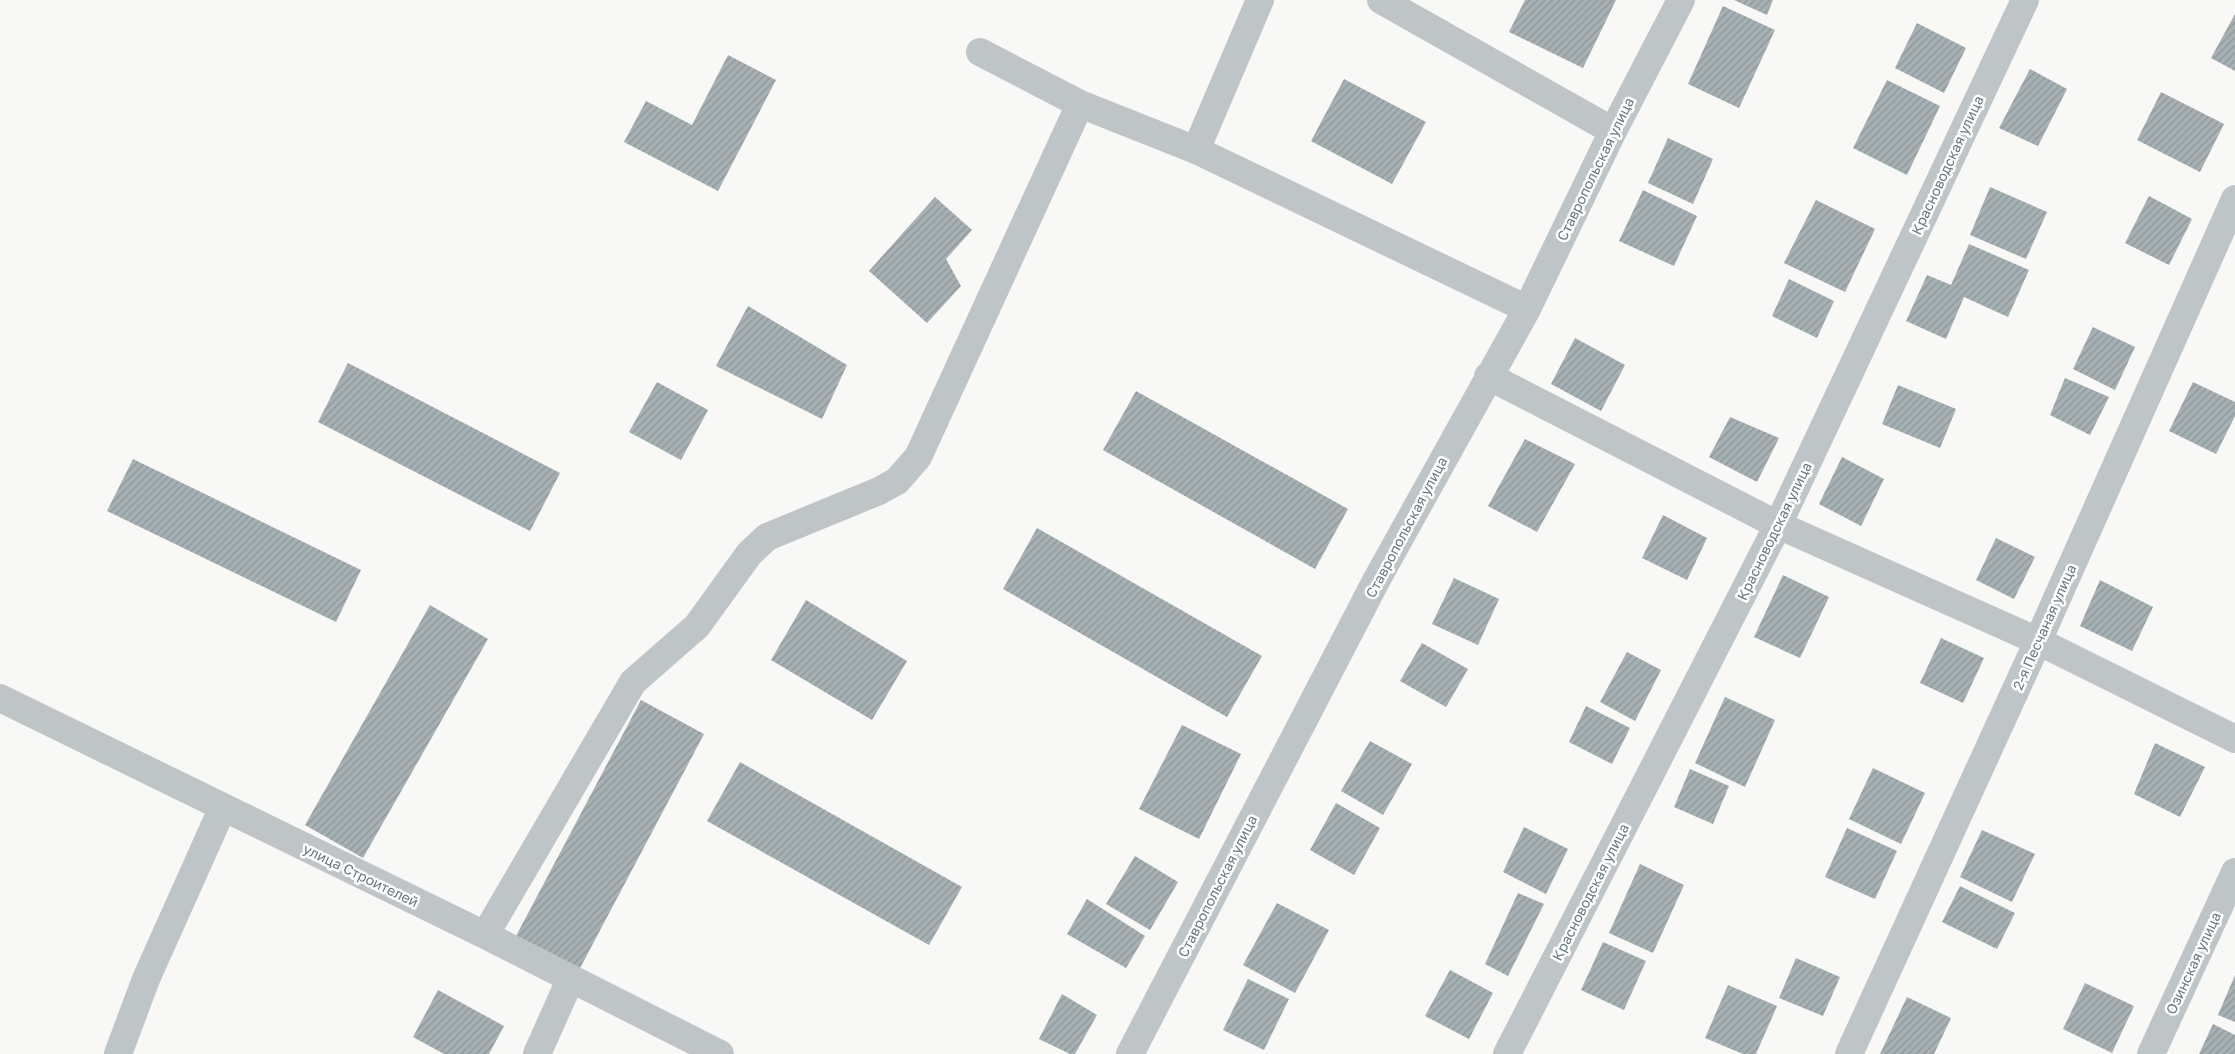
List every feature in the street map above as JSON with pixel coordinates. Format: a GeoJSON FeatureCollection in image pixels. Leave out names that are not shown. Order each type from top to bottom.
{"type":"FeatureCollection","features":[{"type":"Feature","properties":{"kind":"street"},"geometry":{"type":"LineString","coordinates":[[1196,150],[1260,0]]}},
{"type":"Feature","properties":{"kind":"street"},"geometry":{"type":"LineString","coordinates":[[1381,0],[1613,131]]}},
{"type":"Feature","properties":{"kind":"street","name":"Ставропольская улица"},"geometry":{"type":"LineString","coordinates":[[1130,1054],[1377,579],[1488,376],[1527,309],[1613,131],[1681,0]]}},
{"type":"Feature","properties":{"kind":"street","name":"Красноводская улица"},"geometry":{"type":"LineString","coordinates":[[1507,1054],[1778,525],[2025,0]]}},
{"type":"Feature","properties":{"kind":"street"},"geometry":{"type":"LineString","coordinates":[[980,52],[1080,104],[1196,150],[1527,309]]}},
{"type":"Feature","properties":{"kind":"street"},"geometry":{"type":"LineString","coordinates":[[485,935],[633,682],[697,626],[749,554],[767,537],[880,491],[897,481],[918,457],[1080,104]]}},
{"type":"Feature","properties":{"kind":"street","name":"2-я Песчаная улица"},"geometry":{"type":"LineString","coordinates":[[1849,1054],[2038,642],[2235,199]]}},
{"type":"Feature","properties":{"kind":"street"},"geometry":{"type":"LineString","coordinates":[[1488,376],[1778,525],[2038,642],[2235,739]]}},
{"type":"Feature","properties":{"kind":"street","name":"улица Строителей"},"geometry":{"type":"LineString","coordinates":[[0,698],[485,935],[570,980],[720,1054]]}},
{"type":"Feature","properties":{"kind":"street"},"geometry":{"type":"LineString","coordinates":[[118,1054],[146,980],[223,808]]}},
{"type":"Feature","properties":{"kind":"street","name":"Озинская улица"},"geometry":{"type":"LineString","coordinates":[[2151,1054],[2235,872]]}},
{"type":"Feature","properties":{"kind":"street"},"geometry":{"type":"LineString","coordinates":[[537,1054],[570,980]]}},
{"type":"Feature","properties":{"kind":"building"},"geometry":{"type":"Polygon","coordinates":[[[1525,0],[1616,0],[1583,68],[1509,32],[1525,0]]]}},
{"type":"Feature","properties":{"kind":"building"},"geometry":{"type":"Polygon","coordinates":[[[1734,0],[1773,0],[1767,15],[1734,0]]]}},
{"type":"Feature","properties":{"kind":"building"},"geometry":{"type":"Polygon","coordinates":[[[1723,6],[1775,30],[1739,108],[1688,84],[1723,6]]]}},
{"type":"Feature","properties":{"kind":"building"},"geometry":{"type":"Polygon","coordinates":[[[2235,14],[2235,71],[2211,58],[2235,14]]]}},
{"type":"Feature","properties":{"kind":"building"},"geometry":{"type":"Polygon","coordinates":[[[1917,23],[1966,48],[1944,93],[1895,68],[1917,23]]]}},
{"type":"Feature","properties":{"kind":"building"},"geometry":{"type":"Polygon","coordinates":[[[728,55],[776,80],[718,191],[624,142],[646,101],[692,125],[728,55]]]}},
{"type":"Feature","properties":{"kind":"building"},"geometry":{"type":"Polygon","coordinates":[[[2030,69],[2067,89],[2038,146],[1999,128],[2030,69]]]}},
{"type":"Feature","properties":{"kind":"building"},"geometry":{"type":"Polygon","coordinates":[[[1344,79],[1426,122],[1392,184],[1311,141],[1344,79]]]}},
{"type":"Feature","properties":{"kind":"building"},"geometry":{"type":"Polygon","coordinates":[[[1887,80],[1940,106],[1907,175],[1853,148],[1887,80]]]}},
{"type":"Feature","properties":{"kind":"building"},"geometry":{"type":"Polygon","coordinates":[[[2161,92],[2224,124],[2200,172],[2137,140],[2161,92]]]}},
{"type":"Feature","properties":{"kind":"building"},"geometry":{"type":"Polygon","coordinates":[[[1668,138],[1713,159],[1693,204],[1648,183],[1668,138]]]}},
{"type":"Feature","properties":{"kind":"building"},"geometry":{"type":"Polygon","coordinates":[[[1990,187],[2047,212],[2026,259],[1970,235],[1990,187]]]}},
{"type":"Feature","properties":{"kind":"building"},"geometry":{"type":"Polygon","coordinates":[[[1643,190],[1697,216],[1674,266],[1619,241],[1643,190]]]}},
{"type":"Feature","properties":{"kind":"building"},"geometry":{"type":"Polygon","coordinates":[[[2149,196],[2192,219],[2169,265],[2125,243],[2149,196]]]}},
{"type":"Feature","properties":{"kind":"building"},"geometry":{"type":"Polygon","coordinates":[[[935,197],[972,230],[946,259],[961,286],[927,323],[869,271],[935,197]]]}},
{"type":"Feature","properties":{"kind":"building"},"geometry":{"type":"Polygon","coordinates":[[[1816,200],[1875,229],[1845,292],[1784,263],[1816,200]]]}},
{"type":"Feature","properties":{"kind":"building"},"geometry":{"type":"Polygon","coordinates":[[[1969,244],[2029,270],[2008,317],[1964,297],[1946,339],[1906,321],[1927,275],[1951,285],[1969,244]]]}},
{"type":"Feature","properties":{"kind":"building"},"geometry":{"type":"Polygon","coordinates":[[[1789,279],[1834,301],[1817,338],[1772,316],[1789,279]]]}},
{"type":"Feature","properties":{"kind":"building"},"geometry":{"type":"Polygon","coordinates":[[[748,306],[847,365],[822,419],[716,366],[748,306]]]}},
{"type":"Feature","properties":{"kind":"building"},"geometry":{"type":"Polygon","coordinates":[[[2093,327],[2135,347],[2115,390],[2073,369],[2093,327]]]}},
{"type":"Feature","properties":{"kind":"building"},"geometry":{"type":"Polygon","coordinates":[[[1575,338],[1625,365],[1601,411],[1551,384],[1575,338]]]}},
{"type":"Feature","properties":{"kind":"building"},"geometry":{"type":"Polygon","coordinates":[[[348,363],[560,473],[530,531],[318,422],[348,363]]]}},
{"type":"Feature","properties":{"kind":"building"},"geometry":{"type":"Polygon","coordinates":[[[2065,378],[2109,397],[2090,435],[2050,415],[2065,378]]]}},
{"type":"Feature","properties":{"kind":"building"},"geometry":{"type":"Polygon","coordinates":[[[657,382],[708,410],[681,460],[629,432],[657,382]]]}},
{"type":"Feature","properties":{"kind":"building"},"geometry":{"type":"Polygon","coordinates":[[[2193,382],[2235,402],[2235,416],[2216,454],[2169,431],[2193,382]]]}},
{"type":"Feature","properties":{"kind":"building"},"geometry":{"type":"Polygon","coordinates":[[[1898,385],[1956,409],[1940,448],[1882,424],[1898,385]]]}},
{"type":"Feature","properties":{"kind":"building"},"geometry":{"type":"Polygon","coordinates":[[[1136,391],[1348,509],[1315,569],[1103,450],[1136,391]]]}},
{"type":"Feature","properties":{"kind":"building"},"geometry":{"type":"Polygon","coordinates":[[[1730,417],[1779,438],[1757,482],[1709,457],[1730,417]]]}},
{"type":"Feature","properties":{"kind":"building"},"geometry":{"type":"Polygon","coordinates":[[[1525,439],[1575,464],[1537,532],[1488,506],[1525,439]]]}},
{"type":"Feature","properties":{"kind":"building"},"geometry":{"type":"Polygon","coordinates":[[[1842,457],[1884,479],[1861,526],[1819,504],[1842,457]]]}},
{"type":"Feature","properties":{"kind":"building"},"geometry":{"type":"Polygon","coordinates":[[[133,459],[361,570],[336,622],[107,511],[133,459]]]}},
{"type":"Feature","properties":{"kind":"building"},"geometry":{"type":"Polygon","coordinates":[[[1663,515],[1707,538],[1687,580],[1642,558],[1663,515]]]}},
{"type":"Feature","properties":{"kind":"building"},"geometry":{"type":"Polygon","coordinates":[[[1037,528],[1262,656],[1227,717],[1003,589],[1037,528]]]}},
{"type":"Feature","properties":{"kind":"building"},"geometry":{"type":"Polygon","coordinates":[[[1996,538],[2035,557],[2014,599],[1976,580],[1996,538]]]}},
{"type":"Feature","properties":{"kind":"building"},"geometry":{"type":"Polygon","coordinates":[[[1783,575],[1829,597],[1800,658],[1754,637],[1783,575]]]}},
{"type":"Feature","properties":{"kind":"building"},"geometry":{"type":"Polygon","coordinates":[[[1454,578],[1499,599],[1478,645],[1432,624],[1454,578]]]}},
{"type":"Feature","properties":{"kind":"building"},"geometry":{"type":"Polygon","coordinates":[[[2100,580],[2153,607],[2132,651],[2080,626],[2100,580]]]}},
{"type":"Feature","properties":{"kind":"building"},"geometry":{"type":"Polygon","coordinates":[[[806,600],[907,661],[872,720],[771,660],[806,600]]]}},
{"type":"Feature","properties":{"kind":"building"},"geometry":{"type":"Polygon","coordinates":[[[430,605],[488,639],[363,858],[305,825],[430,605]]]}},
{"type":"Feature","properties":{"kind":"building"},"geometry":{"type":"Polygon","coordinates":[[[1941,638],[1984,658],[1963,703],[1920,683],[1941,638]]]}},
{"type":"Feature","properties":{"kind":"building"},"geometry":{"type":"Polygon","coordinates":[[[1422,643],[1468,669],[1446,707],[1400,681],[1422,643]]]}},
{"type":"Feature","properties":{"kind":"building"},"geometry":{"type":"Polygon","coordinates":[[[1627,652],[1661,670],[1635,721],[1600,702],[1627,652]]]}},
{"type":"Feature","properties":{"kind":"building"},"geometry":{"type":"Polygon","coordinates":[[[1725,697],[1775,720],[1745,787],[1695,763],[1725,697]]]}},
{"type":"Feature","properties":{"kind":"building"},"geometry":{"type":"Polygon","coordinates":[[[641,700],[704,734],[579,970],[516,936],[641,700]]]}},
{"type":"Feature","properties":{"kind":"building"},"geometry":{"type":"Polygon","coordinates":[[[1586,706],[1630,728],[1612,764],[1569,742],[1586,706]]]}},
{"type":"Feature","properties":{"kind":"building"},"geometry":{"type":"Polygon","coordinates":[[[1182,725],[1241,754],[1199,839],[1139,809],[1182,725]]]}},
{"type":"Feature","properties":{"kind":"building"},"geometry":{"type":"Polygon","coordinates":[[[1370,741],[1412,764],[1383,815],[1341,791],[1370,741]]]}},
{"type":"Feature","properties":{"kind":"building"},"geometry":{"type":"Polygon","coordinates":[[[2155,743],[2205,767],[2180,817],[2134,794],[2155,743]]]}},
{"type":"Feature","properties":{"kind":"building"},"geometry":{"type":"Polygon","coordinates":[[[740,762],[962,887],[929,945],[707,821],[740,762]]]}},
{"type":"Feature","properties":{"kind":"building"},"geometry":{"type":"Polygon","coordinates":[[[1873,768],[1925,793],[1901,844],[1849,819],[1873,768]]]}},
{"type":"Feature","properties":{"kind":"building"},"geometry":{"type":"Polygon","coordinates":[[[1690,769],[1729,786],[1713,824],[1674,807],[1690,769]]]}},
{"type":"Feature","properties":{"kind":"building"},"geometry":{"type":"Polygon","coordinates":[[[1336,803],[1380,828],[1354,875],[1310,850],[1336,803]]]}},
{"type":"Feature","properties":{"kind":"building"},"geometry":{"type":"Polygon","coordinates":[[[1524,827],[1568,849],[1546,894],[1503,872],[1524,827]]]}},
{"type":"Feature","properties":{"kind":"building"},"geometry":{"type":"Polygon","coordinates":[[[1847,828],[1897,851],[1875,899],[1825,877],[1847,828]]]}},
{"type":"Feature","properties":{"kind":"building"},"geometry":{"type":"Polygon","coordinates":[[[1982,830],[2035,854],[2012,902],[1960,877],[1982,830]]]}},
{"type":"Feature","properties":{"kind":"building"},"geometry":{"type":"Polygon","coordinates":[[[1135,856],[1178,882],[1150,930],[1106,904],[1135,856]]]}},
{"type":"Feature","properties":{"kind":"building"},"geometry":{"type":"Polygon","coordinates":[[[1640,864],[1684,885],[1653,953],[1609,933],[1640,864]]]}},
{"type":"Feature","properties":{"kind":"building"},"geometry":{"type":"Polygon","coordinates":[[[1960,886],[2015,913],[1997,949],[1942,922],[1960,886]]]}},
{"type":"Feature","properties":{"kind":"building"},"geometry":{"type":"Polygon","coordinates":[[[1518,893],[1544,904],[1508,976],[1485,964],[1518,893]]]}},
{"type":"Feature","properties":{"kind":"building"},"geometry":{"type":"Polygon","coordinates":[[[1087,899],[1145,936],[1126,968],[1067,934],[1087,899]]]}},
{"type":"Feature","properties":{"kind":"building"},"geometry":{"type":"Polygon","coordinates":[[[1277,903],[1329,930],[1295,993],[1243,965],[1277,903]]]}},
{"type":"Feature","properties":{"kind":"building"},"geometry":{"type":"Polygon","coordinates":[[[1603,942],[1646,961],[1624,1010],[1581,990],[1603,942]]]}},
{"type":"Feature","properties":{"kind":"building"},"geometry":{"type":"Polygon","coordinates":[[[1796,958],[1840,977],[1823,1016],[1779,998],[1796,958]]]}},
{"type":"Feature","properties":{"kind":"building"},"geometry":{"type":"Polygon","coordinates":[[[1450,970],[1493,993],[1469,1039],[1425,1016],[1450,970]]]}},
{"type":"Feature","properties":{"kind":"building"},"geometry":{"type":"Polygon","coordinates":[[[2235,975],[2235,1022],[2218,1015],[2235,975]]]}},
{"type":"Feature","properties":{"kind":"building"},"geometry":{"type":"Polygon","coordinates":[[[1248,979],[1289,999],[1264,1050],[1223,1030],[1248,979]]]}},
{"type":"Feature","properties":{"kind":"building"},"geometry":{"type":"Polygon","coordinates":[[[2085,983],[2134,1006],[2112,1053],[2063,1029],[2085,983]]]}},
{"type":"Feature","properties":{"kind":"building"},"geometry":{"type":"Polygon","coordinates":[[[1728,985],[1777,1006],[1756,1054],[1743,1054],[1705,1038],[1728,985]]]}},
{"type":"Feature","properties":{"kind":"building"},"geometry":{"type":"Polygon","coordinates":[[[438,990],[504,1026],[489,1054],[444,1054],[413,1037],[438,990]]]}},
{"type":"Feature","properties":{"kind":"building"},"geometry":{"type":"Polygon","coordinates":[[[1062,994],[1097,1015],[1075,1054],[1070,1054],[1039,1039],[1062,994]]]}},
{"type":"Feature","properties":{"kind":"building"},"geometry":{"type":"Polygon","coordinates":[[[1907,997],[1951,1018],[1934,1054],[1880,1054],[1907,997]]]}},
{"type":"Feature","properties":{"kind":"building"},"geometry":{"type":"Polygon","coordinates":[[[2213,1024],[2235,1035],[2235,1054],[2199,1054],[2213,1024]]]}}]}
